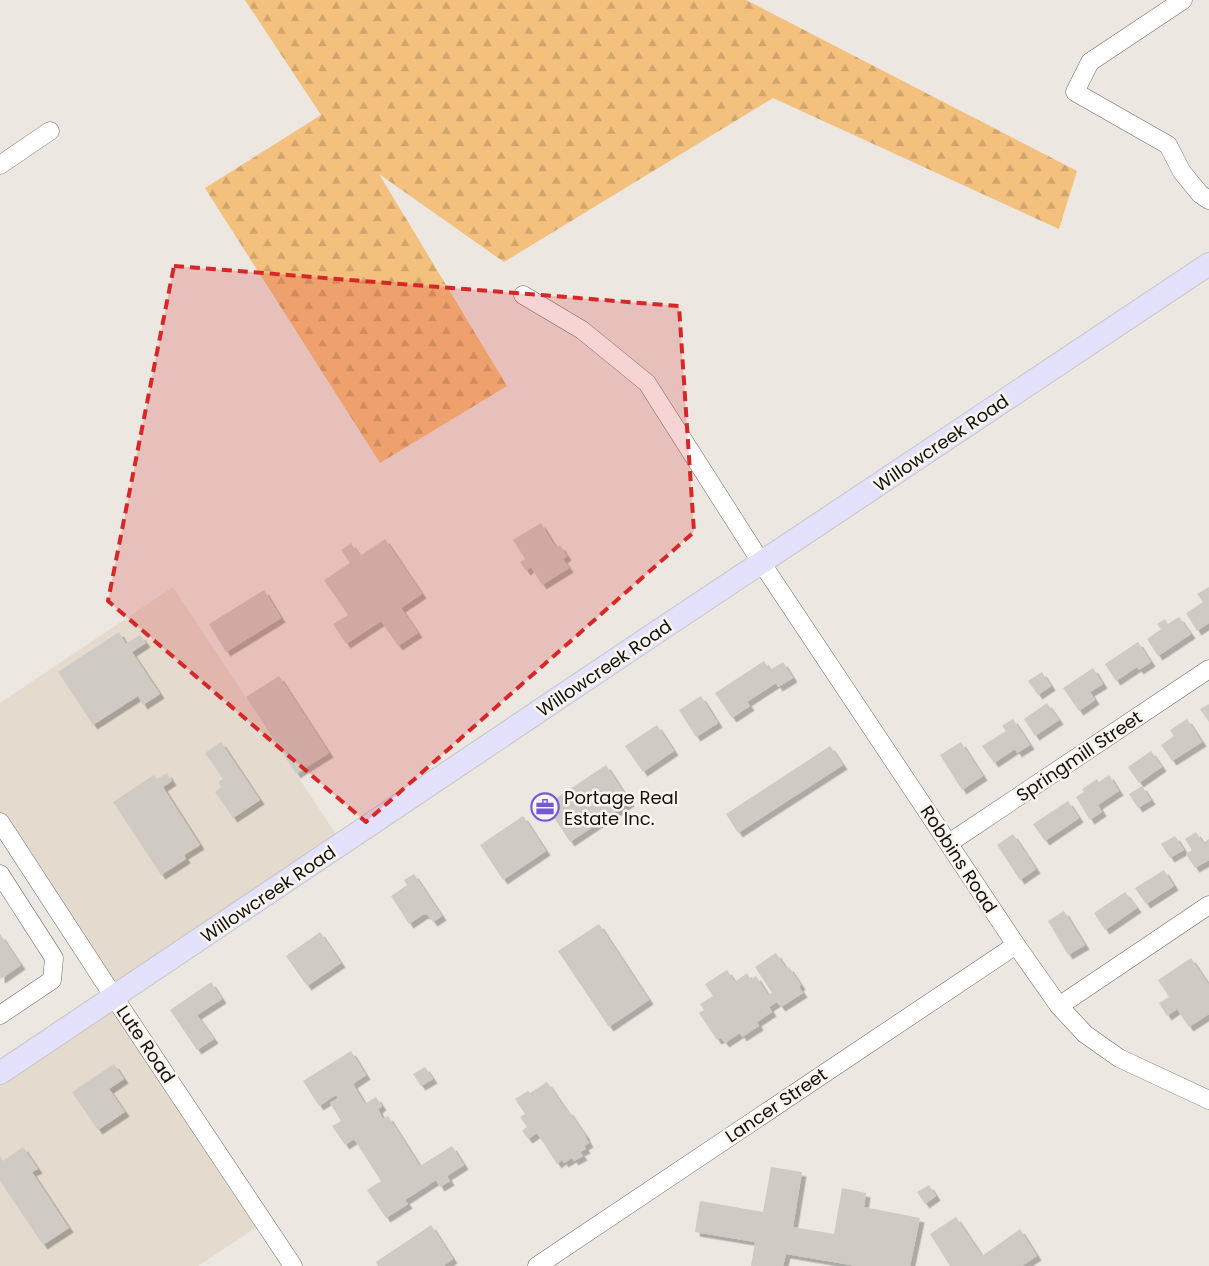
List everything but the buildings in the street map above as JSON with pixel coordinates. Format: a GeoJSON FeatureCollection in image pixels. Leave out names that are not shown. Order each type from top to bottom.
{"type":"FeatureCollection","features":[{"type":"Feature","properties":{"kind":"main road","name":"Willowcreek Road"},"geometry":{"type":"LineString","coordinates":[[0,1073],[1209,264]]}},
{"type":"Feature","properties":{"kind":"street"},"geometry":{"type":"LineString","coordinates":[[1183,0],[1090,62],[1075,92],[1168,145],[1182,172],[1200,194],[1209,200]]}},
{"type":"Feature","properties":{"kind":"street"},"geometry":{"type":"LineString","coordinates":[[0,165],[50,131]]}},
{"type":"Feature","properties":{"kind":"street","name":"Robbins Road"},"geometry":{"type":"LineString","coordinates":[[523,295],[582,330],[648,383],[762,562],[1016,945],[1060,1006],[1086,1034],[1119,1058],[1209,1100]]}},
{"type":"Feature","properties":{"kind":"street","name":"Springmill Street"},"geometry":{"type":"LineString","coordinates":[[949,843],[1209,669]]}},
{"type":"Feature","properties":{"kind":"street","name":"Lute Road"},"geometry":{"type":"LineString","coordinates":[[0,822],[293,1266]]}},
{"type":"Feature","properties":{"kind":"street"},"geometry":{"type":"LineString","coordinates":[[0,874],[54,958],[52,980],[0,1016]]}},
{"type":"Feature","properties":{"kind":"street"},"geometry":{"type":"LineString","coordinates":[[1060,1006],[1209,905]]}},
{"type":"Feature","properties":{"kind":"street","name":"Lancer Street"},"geometry":{"type":"LineString","coordinates":[[537,1266],[1016,945]]}},
{"type":"Feature","properties":{"kind":"highlighted area"},"geometry":{"type":"Polygon","coordinates":[[[174,266],[679,306],[694,532],[366,822],[108,601],[174,266]]]}},
{"type":"Feature","properties":{"kind":"shaded area"},"geometry":{"type":"Polygon","coordinates":[[[173,587],[339,839],[115,992],[0,815],[0,703],[173,587]]]}},
{"type":"Feature","properties":{"kind":"shaded area"},"geometry":{"type":"Polygon","coordinates":[[[111,1003],[260,1225],[198,1266],[0,1266],[0,1078],[111,1003]]]}},
{"type":"Feature","properties":{"kind":"green space"},"geometry":{"type":"Polygon","coordinates":[[[245,0],[746,0],[1077,171],[1059,229],[773,98],[504,262],[379,174],[507,386],[380,463],[205,188],[321,115],[245,0]]]}},
{"type":"Feature","properties":{"kind":"place","name":"Portage Real Estate Inc."},"geometry":{"type":"Point","coordinates":[545,807]}}]}
